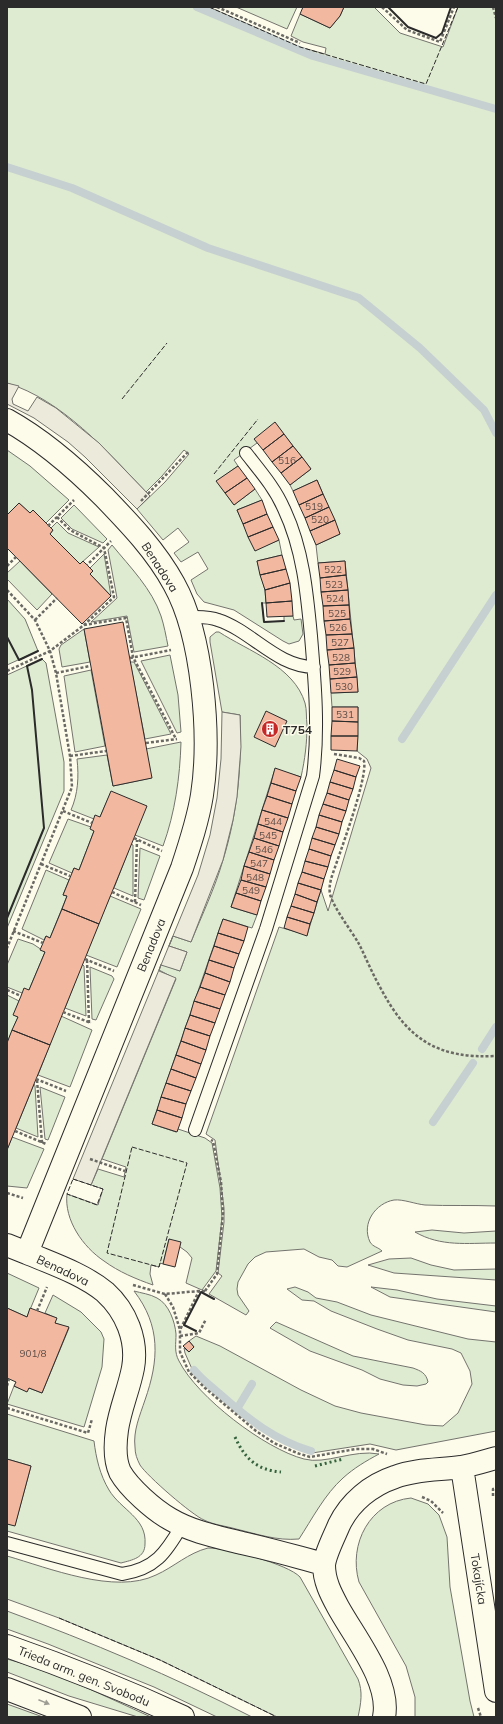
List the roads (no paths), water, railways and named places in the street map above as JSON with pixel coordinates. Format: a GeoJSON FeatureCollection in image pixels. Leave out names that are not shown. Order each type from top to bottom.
{"type":"FeatureCollection","features":[{"type":"Feature","properties":{"kind":"street","name":"Benadova"},"geometry":{"type":"LineString","coordinates":[[7,420],[52,449],[124,518],[154,553],[174,584],[188,617],[196,650],[200,679],[206,761],[195,828],[182,868],[17,1249],[85,1278],[116,1303],[124,1314],[130,1329],[134,1346],[133,1368],[120,1411],[115,1441],[116,1458],[120,1471],[127,1482],[159,1512],[182,1525]]}},
{"type":"Feature","properties":{"kind":"street"},"geometry":{"type":"LineString","coordinates":[[384,1717],[385,1699],[379,1679],[328,1588],[324,1564],[333,1539],[343,1518],[354,1504],[371,1488],[395,1477],[424,1470],[462,1467],[496,1458]]}},
{"type":"Feature","properties":{"kind":"street","name":"Tokajícka"},"geometry":{"type":"LineString","coordinates":[[462,1467],[496,1691]]}},
{"type":"Feature","properties":{"kind":"street"},"geometry":{"type":"LineString","coordinates":[[182,1525],[210,1535],[324,1564]]}},
{"type":"Feature","properties":{"kind":"street","name":"Trieda arm. gen. Svobodu"},"geometry":{"type":"LineString","coordinates":[[7,1646],[82,1674],[183,1717]]}},
{"type":"Feature","properties":{"kind":"street"},"geometry":{"type":"LineString","coordinates":[[7,1689],[80,1717]]}},
{"type":"Feature","properties":{"kind":"lane"},"geometry":{"type":"LineString","coordinates":[[195,1130],[266,929],[313,776],[316,751],[314,667],[302,562],[284,508],[271,487],[246,453]]}},
{"type":"Feature","properties":{"kind":"lane"},"geometry":{"type":"LineString","coordinates":[[188,617],[205,616],[218,620],[233,626],[291,664],[303,667],[314,667]]}},
{"type":"Feature","properties":{"kind":"lane"},"geometry":{"type":"LineString","coordinates":[[7,1543],[122,1574],[136,1572],[154,1562],[170,1547],[182,1525]]}},
{"type":"Feature","properties":{"kind":"waterway"},"geometry":{"type":"LineString","coordinates":[[197,7],[313,56],[496,109]]}},
{"type":"Feature","properties":{"kind":"waterway"},"geometry":{"type":"LineString","coordinates":[[7,167],[72,188],[208,248],[359,298],[420,348],[484,410],[496,433]]}},
{"type":"Feature","properties":{"kind":"waterway"},"geometry":{"type":"LineString","coordinates":[[402,739],[496,595]]}},
{"type":"Feature","properties":{"kind":"waterway"},"geometry":{"type":"LineString","coordinates":[[482,1049],[496,1027]]}},
{"type":"Feature","properties":{"kind":"waterway"},"geometry":{"type":"LineString","coordinates":[[433,1122],[473,1063]]}},
{"type":"Feature","properties":{"kind":"waterway"},"geometry":{"type":"LineString","coordinates":[[194,1370],[252,1421],[274,1435],[298,1447],[311,1451]]}},
{"type":"Feature","properties":{"kind":"waterway"},"geometry":{"type":"LineString","coordinates":[[237,1409],[252,1384]]}},
{"type":"Feature","properties":{"kind":"place","name":"T754"},"geometry":{"type":"Point","coordinates":[270,729]}}]}
